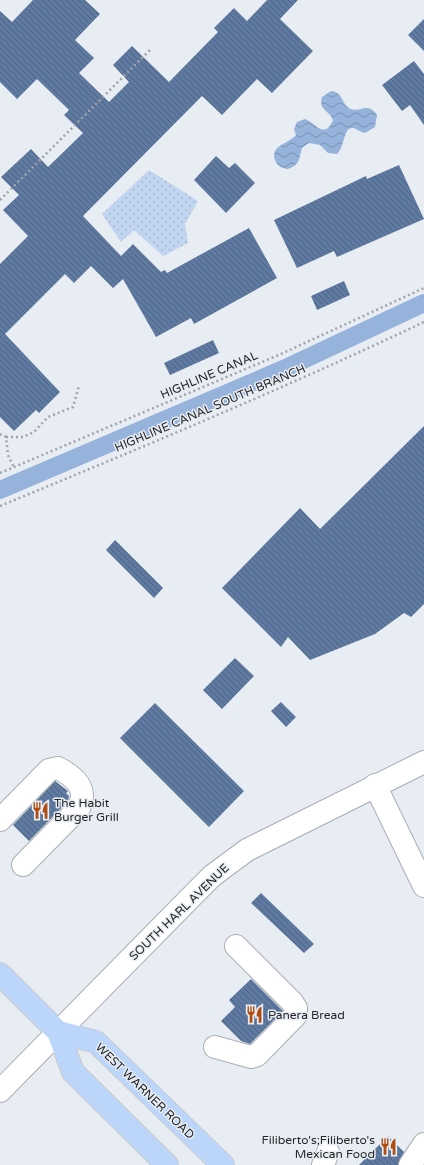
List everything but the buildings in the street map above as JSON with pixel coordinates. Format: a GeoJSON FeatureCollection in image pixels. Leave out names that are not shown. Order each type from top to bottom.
{"type":"FeatureCollection","features":[{"type":"Feature","properties":{"kind":"main road"},"geometry":{"type":"LineString","coordinates":[[0,974],[58,1032],[73,1072],[167,1165]]}},
{"type":"Feature","properties":{"kind":"main road","name":"WEST WARNER ROAD"},"geometry":{"type":"LineString","coordinates":[[58,1032],[96,1042],[223,1165]]}},
{"type":"Feature","properties":{"kind":"street","name":"SOUTH HARL AVENUE"},"geometry":{"type":"LineString","coordinates":[[0,1091],[196,892],[231,861],[247,850],[375,785],[424,762]]}},
{"type":"Feature","properties":{"kind":"street"},"geometry":{"type":"LineString","coordinates":[[0,820],[49,770],[58,768],[70,774],[82,790],[84,798],[79,808],[23,865]]}},
{"type":"Feature","properties":{"kind":"street"},"geometry":{"type":"LineString","coordinates":[[375,785],[424,886]]}},
{"type":"Feature","properties":{"kind":"street"},"geometry":{"type":"LineString","coordinates":[[215,1047],[251,1057],[257,1055],[296,1016],[296,1008],[292,1002],[236,946]]}},
{"type":"Feature","properties":{"kind":"street"},"geometry":{"type":"LineString","coordinates":[[410,1165],[424,1144]]}},
{"type":"Feature","properties":{"kind":"path"},"geometry":{"type":"LineString","coordinates":[[0,200],[150,50]]}},
{"type":"Feature","properties":{"kind":"path","name":"HIGHLINE CANAL"},"geometry":{"type":"LineString","coordinates":[[0,473],[281,354],[424,288]]}},
{"type":"Feature","properties":{"kind":"path","name":"HIGHLINE CANAL SOUTH BRANCH"},"geometry":{"type":"LineString","coordinates":[[0,506],[204,421],[328,367],[424,322]]}},
{"type":"Feature","properties":{"kind":"path"},"geometry":{"type":"LineString","coordinates":[[0,434],[6,437],[23,437],[34,432],[48,417],[73,407],[79,386]]}},
{"type":"Feature","properties":{"kind":"path"},"geometry":{"type":"LineString","coordinates":[[6,437],[8,455],[14,468]]}},
{"type":"Feature","properties":{"kind":"shaded area"},"geometry":{"type":"Polygon","coordinates":[[[149,170],[198,201],[185,224],[188,243],[163,256],[134,230],[121,242],[102,214],[149,170]]]}},
{"type":"Feature","properties":{"kind":"water"},"geometry":{"type":"Polygon","coordinates":[[[331,91],[338,94],[345,105],[351,109],[358,110],[367,108],[373,111],[377,115],[375,127],[365,133],[353,128],[347,131],[340,151],[337,154],[328,153],[320,145],[309,143],[302,148],[297,164],[291,168],[283,168],[277,164],[274,155],[275,151],[296,135],[294,129],[297,122],[305,119],[323,130],[330,126],[333,120],[321,105],[321,101],[322,97],[331,91]]]}},
{"type":"Feature","properties":{"kind":"waterway"},"geometry":{"type":"LineString","coordinates":[[0,490],[288,367],[424,303]]}},
{"type":"Feature","properties":{"kind":"place","name":"The Habit Burger Grill"},"geometry":{"type":"Point","coordinates":[41,810]}},
{"type":"Feature","properties":{"kind":"place","name":"Panera Bread"},"geometry":{"type":"Point","coordinates":[255,1015]}},
{"type":"Feature","properties":{"kind":"place","name":"Filiberto's;Filiberto's Mexican Food"},"geometry":{"type":"Point","coordinates":[388,1147]}}]}
